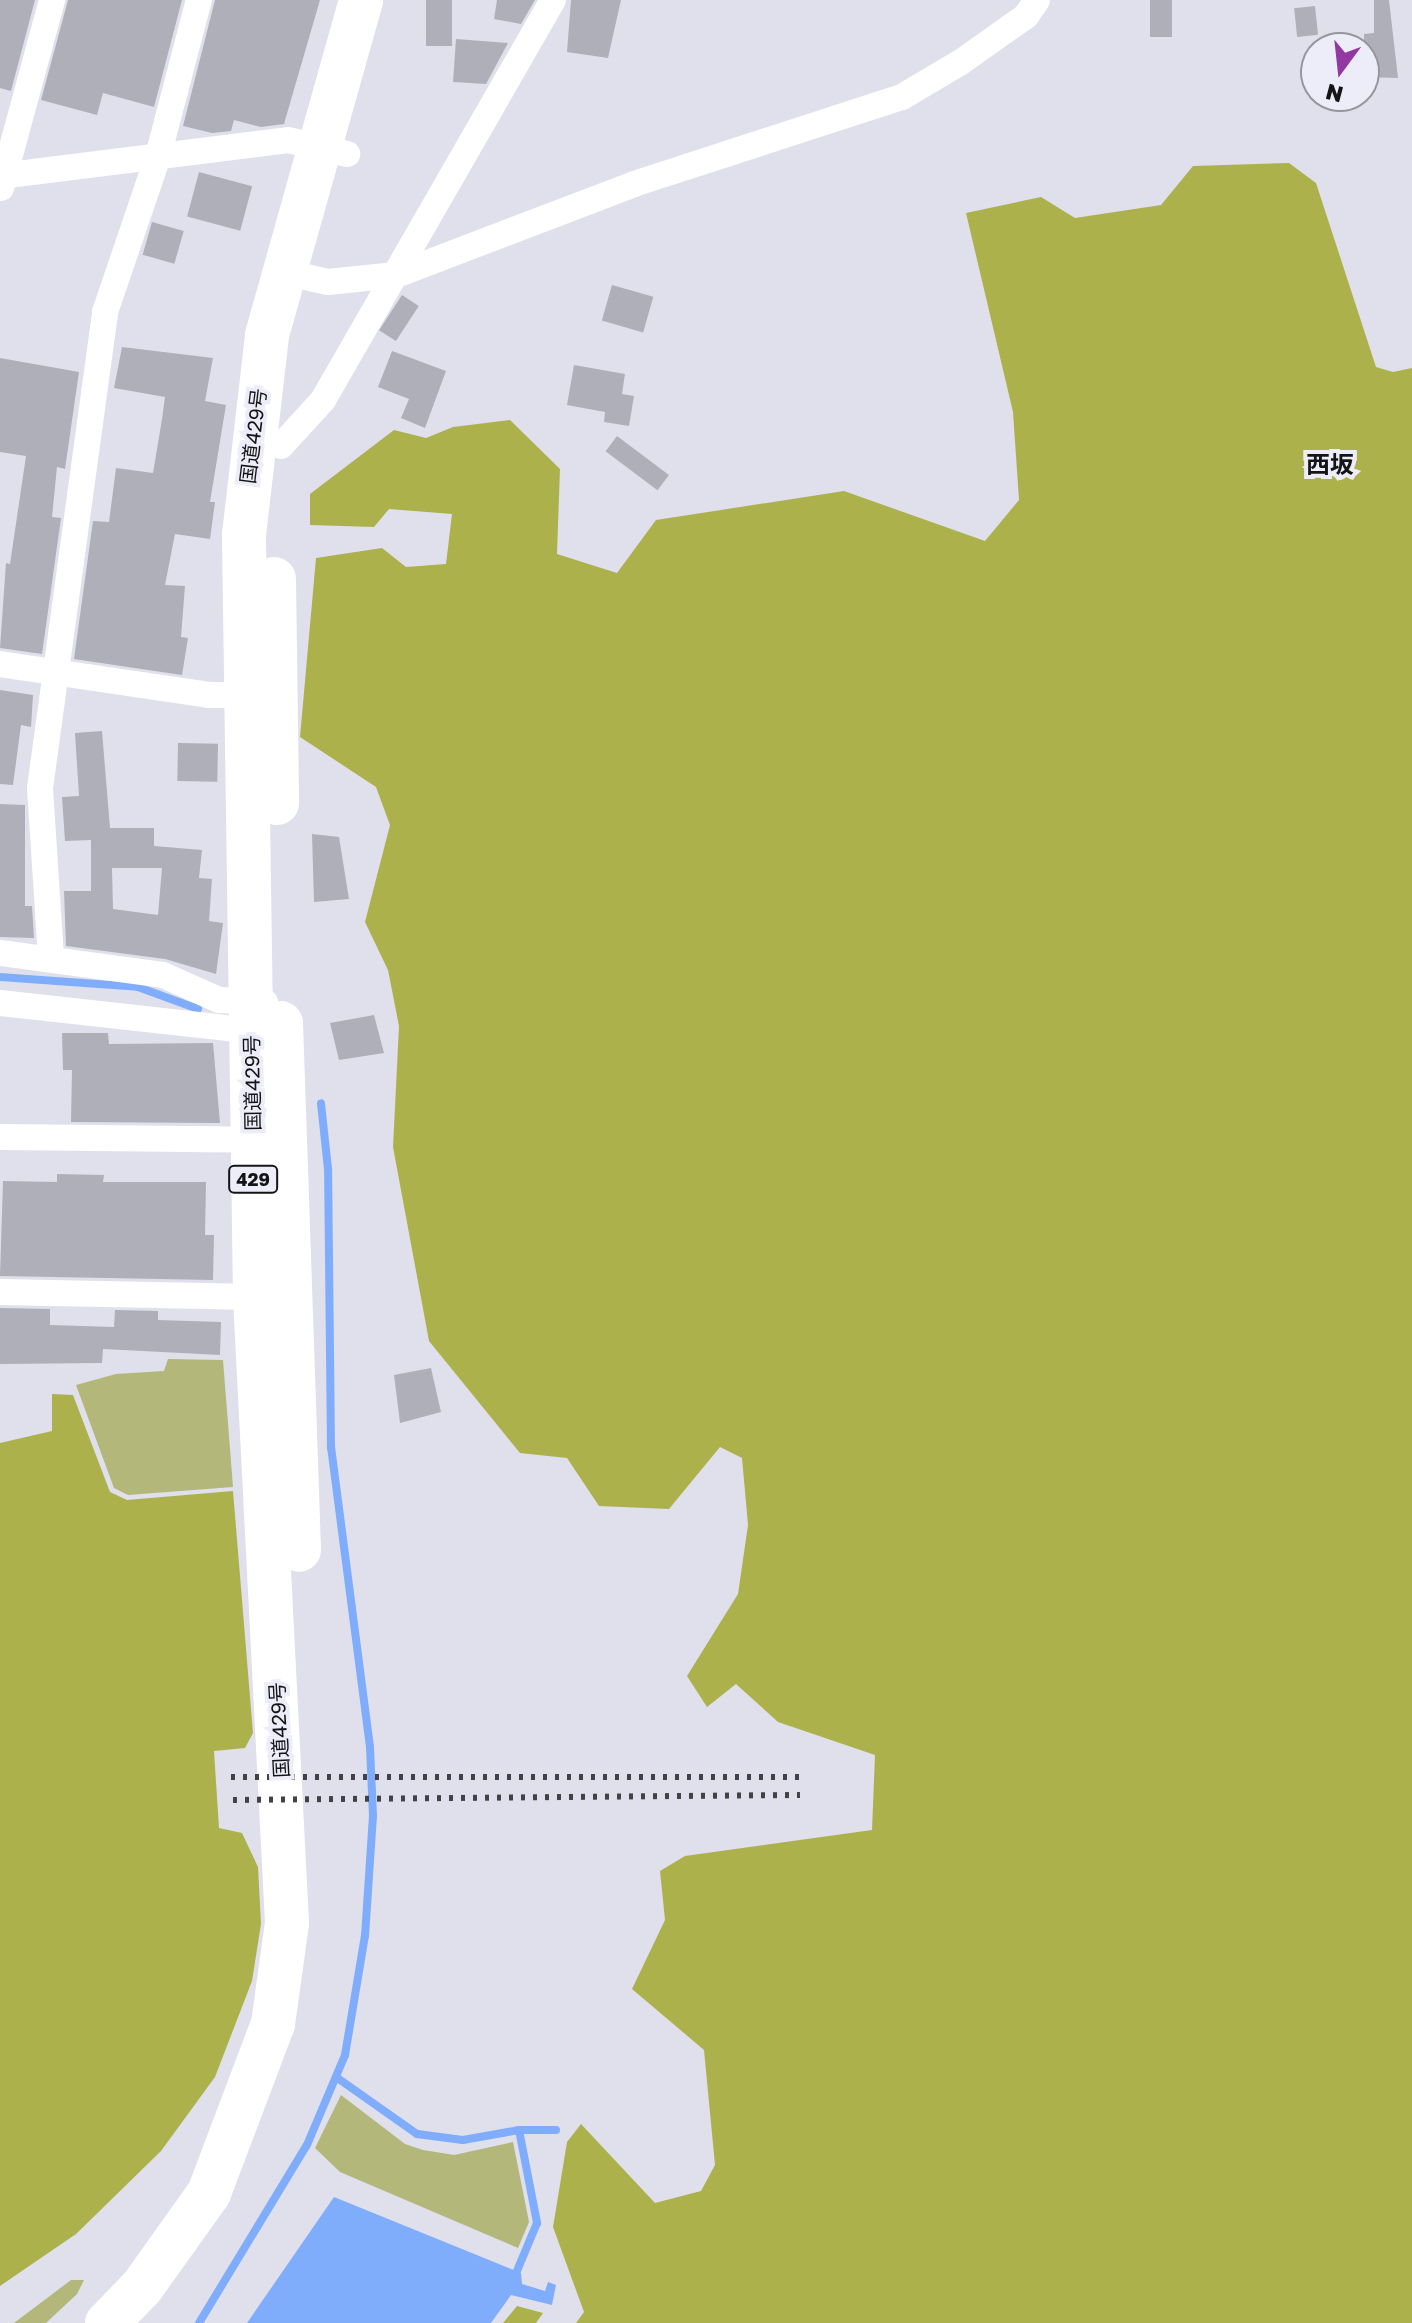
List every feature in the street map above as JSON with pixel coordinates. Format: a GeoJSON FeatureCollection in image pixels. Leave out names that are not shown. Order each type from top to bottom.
{"type":"FeatureCollection","features":[{"type":"Feature","properties":{"kind":"highway","name":"国道429号"},"geometry":{"type":"LineString","coordinates":[[107,2323],[142,2287],[209,2193],[273,2024],[287,1923],[260,695],[247,475],[267,335],[297,275],[332,150],[361,0]]}},
{"type":"Feature","properties":{"kind":"highway","name":"国道429号"},"geometry":{"type":"LineString","coordinates":[[332,150],[392,0]]}},
{"type":"Feature","properties":{"kind":"highway","name":"国道429号"},"geometry":{"type":"LineString","coordinates":[[260,695],[273,517],[291,365],[297,275]]}},
{"type":"Feature","properties":{"kind":"highway","name":"国道429号"},"geometry":{"type":"LineString","coordinates":[[142,2323],[204,2247],[234,2197],[265,2133],[304,2003],[315,1866],[272,1297]]}},
{"type":"Feature","properties":{"kind":"street"},"geometry":{"type":"LineString","coordinates":[[52,0],[1,181],[158,156],[288,140],[332,150]]}},
{"type":"Feature","properties":{"kind":"street"},"geometry":{"type":"LineString","coordinates":[[51,958],[40,788],[105,312],[158,156],[199,0]]}},
{"type":"Feature","properties":{"kind":"street"},"geometry":{"type":"LineString","coordinates":[[281,446],[323,400],[553,0]]}},
{"type":"Feature","properties":{"kind":"street"},"geometry":{"type":"LineString","coordinates":[[297,275],[328,282],[396,275],[634,184],[902,97],[961,62],[1026,16],[1037,0]]}},
{"type":"Feature","properties":{"kind":"street"},"geometry":{"type":"LineString","coordinates":[[0,664],[260,695]]}},
{"type":"Feature","properties":{"kind":"street"},"geometry":{"type":"LineString","coordinates":[[0,953],[163,975],[266,1017]]}},
{"type":"Feature","properties":{"kind":"street"},"geometry":{"type":"LineString","coordinates":[[0,1003],[266,1017]]}},
{"type":"Feature","properties":{"kind":"street"},"geometry":{"type":"LineString","coordinates":[[0,1137],[268,1140]]}},
{"type":"Feature","properties":{"kind":"street"},"geometry":{"type":"LineString","coordinates":[[0,1292],[272,1297]]}},
{"type":"Feature","properties":{"kind":"green space"},"geometry":{"type":"Polygon","coordinates":[[[1289,163],[1316,183],[1376,367],[1393,372],[1412,368],[1412,2323],[576,2323],[584,2312],[553,2227],[567,2142],[581,2124],[655,2203],[701,2191],[715,2165],[704,2050],[632,1989],[665,1920],[660,1871],[685,1856],[872,1830],[875,1755],[778,1722],[736,1684],[707,1707],[687,1676],[738,1594],[748,1525],[742,1458],[720,1447],[669,1509],[599,1506],[567,1458],[520,1453],[429,1341],[393,1147],[399,1026],[388,970],[365,922],[390,825],[376,787],[300,737],[316,558],[382,548],[406,567],[446,564],[452,514],[389,509],[374,527],[310,525],[310,494],[394,430],[426,438],[453,427],[510,420],[560,469],[557,554],[617,573],[656,520],[844,491],[985,541],[1019,500],[1013,412],[966,213],[1041,197],[1075,218],[1161,205],[1193,166],[1289,163]]]}},
{"type":"Feature","properties":{"kind":"green space"},"geometry":{"type":"Polygon","coordinates":[[[168,1359],[223,1360],[233,1487],[128,1495],[114,1488],[76,1385],[116,1374],[164,1371],[168,1359]]]}},
{"type":"Feature","properties":{"kind":"green space"},"geometry":{"type":"Polygon","coordinates":[[[52,1394],[73,1395],[110,1492],[127,1500],[233,1491],[253,1733],[245,1748],[214,1751],[219,1828],[242,1833],[258,1867],[261,1924],[252,1981],[215,2077],[161,2151],[76,2234],[0,2286],[0,1443],[52,1431],[52,1394]]]}},
{"type":"Feature","properties":{"kind":"green space"},"geometry":{"type":"Polygon","coordinates":[[[341,2095],[405,2144],[423,2150],[454,2155],[513,2142],[529,2222],[518,2248],[340,2172],[315,2148],[341,2095]]]}},
{"type":"Feature","properties":{"kind":"green space"},"geometry":{"type":"Polygon","coordinates":[[[71,2280],[84,2280],[77,2294],[46,2323],[14,2323],[71,2280]]]}},
{"type":"Feature","properties":{"kind":"green space"},"geometry":{"type":"Polygon","coordinates":[[[517,2306],[543,2313],[536,2323],[503,2323],[517,2306]]]}},
{"type":"Feature","properties":{"kind":"water"},"geometry":{"type":"Polygon","coordinates":[[[334,2197],[521,2273],[522,2284],[545,2291],[548,2282],[556,2285],[552,2305],[511,2295],[491,2323],[247,2323],[334,2197]]]}},
{"type":"Feature","properties":{"kind":"building"},"geometry":{"type":"Polygon","coordinates":[[[0,0],[35,0],[11,91],[0,88],[0,0]]]}},
{"type":"Feature","properties":{"kind":"building"},"geometry":{"type":"Polygon","coordinates":[[[68,0],[182,0],[154,107],[103,93],[97,115],[41,100],[68,0]]]}},
{"type":"Feature","properties":{"kind":"building"},"geometry":{"type":"Polygon","coordinates":[[[215,0],[320,0],[284,124],[261,127],[234,120],[231,131],[212,133],[183,126],[215,0]]]}},
{"type":"Feature","properties":{"kind":"building"},"geometry":{"type":"Polygon","coordinates":[[[426,0],[452,0],[452,46],[426,46],[426,0]]]}},
{"type":"Feature","properties":{"kind":"building"},"geometry":{"type":"Polygon","coordinates":[[[497,0],[535,0],[521,24],[494,19],[497,0]]]}},
{"type":"Feature","properties":{"kind":"building"},"geometry":{"type":"Polygon","coordinates":[[[571,0],[621,0],[608,58],[567,52],[571,0]]]}},
{"type":"Feature","properties":{"kind":"building"},"geometry":{"type":"Polygon","coordinates":[[[1150,0],[1172,0],[1172,37],[1150,37],[1150,0]]]}},
{"type":"Feature","properties":{"kind":"building"},"geometry":{"type":"Polygon","coordinates":[[[1374,0],[1389,0],[1398,78],[1380,77],[1380,32],[1374,32],[1374,0]]]}},
{"type":"Feature","properties":{"kind":"building"},"geometry":{"type":"Polygon","coordinates":[[[1315,6],[1318,32],[1300,32],[1297,37],[1294,8],[1315,6]]]}},
{"type":"Feature","properties":{"kind":"building"},"geometry":{"type":"Polygon","coordinates":[[[456,39],[508,43],[486,84],[453,82],[456,39]]]}},
{"type":"Feature","properties":{"kind":"building"},"geometry":{"type":"Polygon","coordinates":[[[199,172],[252,186],[240,231],[187,216],[199,172]]]}},
{"type":"Feature","properties":{"kind":"building"},"geometry":{"type":"Polygon","coordinates":[[[152,222],[184,231],[174,264],[143,255],[152,222]]]}},
{"type":"Feature","properties":{"kind":"building"},"geometry":{"type":"Polygon","coordinates":[[[612,285],[653,297],[643,332],[602,321],[612,285]]]}},
{"type":"Feature","properties":{"kind":"building"},"geometry":{"type":"Polygon","coordinates":[[[402,295],[419,306],[396,341],[379,330],[402,295]]]}},
{"type":"Feature","properties":{"kind":"building"},"geometry":{"type":"Polygon","coordinates":[[[122,347],[213,358],[205,401],[226,405],[210,502],[215,502],[210,539],[175,534],[165,585],[185,586],[181,637],[188,638],[182,675],[74,659],[93,521],[109,522],[116,468],[153,473],[162,419],[165,397],[114,388],[122,347]]]}},
{"type":"Feature","properties":{"kind":"building"},"geometry":{"type":"Polygon","coordinates":[[[392,351],[446,371],[425,428],[401,418],[409,399],[378,387],[392,351]]]}},
{"type":"Feature","properties":{"kind":"building"},"geometry":{"type":"Polygon","coordinates":[[[0,358],[79,372],[65,469],[57,467],[52,517],[61,518],[42,654],[0,648],[6,563],[10,564],[26,456],[0,452],[0,358]]]}},
{"type":"Feature","properties":{"kind":"building"},"geometry":{"type":"Polygon","coordinates":[[[574,365],[625,374],[622,394],[634,396],[629,426],[604,422],[605,412],[567,405],[574,365]]]}},
{"type":"Feature","properties":{"kind":"building"},"geometry":{"type":"Polygon","coordinates":[[[617,436],[669,475],[657,490],[606,451],[617,436]]]}},
{"type":"Feature","properties":{"kind":"building"},"geometry":{"type":"Polygon","coordinates":[[[0,690],[33,695],[31,727],[21,725],[13,785],[0,784],[0,690]]]}},
{"type":"Feature","properties":{"kind":"building"},"geometry":{"type":"Polygon","coordinates":[[[102,731],[110,828],[154,828],[154,846],[202,850],[199,878],[212,879],[209,921],[223,923],[216,974],[165,959],[66,946],[64,891],[91,891],[91,840],[65,841],[62,797],[79,796],[75,733],[102,731]],[[112,868],[113,909],[158,915],[162,868],[112,868]]]}},
{"type":"Feature","properties":{"kind":"building"},"geometry":{"type":"Polygon","coordinates":[[[178,743],[218,744],[217,782],[177,781],[178,743]]]}},
{"type":"Feature","properties":{"kind":"building"},"geometry":{"type":"Polygon","coordinates":[[[0,804],[25,805],[25,906],[32,906],[34,938],[0,937],[0,804]]]}},
{"type":"Feature","properties":{"kind":"building"},"geometry":{"type":"Polygon","coordinates":[[[312,834],[339,837],[349,899],[314,902],[312,834]]]}},
{"type":"Feature","properties":{"kind":"building"},"geometry":{"type":"Polygon","coordinates":[[[374,1015],[384,1053],[339,1060],[330,1023],[374,1015]]]}},
{"type":"Feature","properties":{"kind":"building"},"geometry":{"type":"Polygon","coordinates":[[[62,1033],[108,1033],[109,1044],[213,1043],[220,1123],[71,1122],[72,1070],[63,1070],[62,1033]]]}},
{"type":"Feature","properties":{"kind":"building"},"geometry":{"type":"Polygon","coordinates":[[[57,1174],[104,1175],[103,1182],[206,1182],[205,1235],[214,1235],[213,1280],[0,1276],[3,1181],[57,1182],[57,1174]]]}},
{"type":"Feature","properties":{"kind":"building"},"geometry":{"type":"Polygon","coordinates":[[[0,1308],[50,1309],[50,1325],[114,1327],[115,1310],[158,1311],[158,1320],[221,1322],[220,1355],[103,1349],[102,1363],[0,1364],[0,1308]]]}},
{"type":"Feature","properties":{"kind":"building"},"geometry":{"type":"Polygon","coordinates":[[[431,1368],[441,1412],[400,1423],[394,1375],[431,1368]]]}},
{"type":"Feature","properties":{"kind":"waterway"},"geometry":{"type":"LineString","coordinates":[[0,977],[138,987],[198,1009]]}},
{"type":"Feature","properties":{"kind":"waterway"},"geometry":{"type":"LineString","coordinates":[[199,2323],[307,2145],[345,2055],[365,1936],[373,1816],[370,1747],[331,1448],[328,1169],[321,1103]]}},
{"type":"Feature","properties":{"kind":"waterway"},"geometry":{"type":"LineString","coordinates":[[336,2077],[417,2134],[463,2140],[519,2130],[537,2223],[514,2278]]}},
{"type":"Feature","properties":{"kind":"waterway"},"geometry":{"type":"LineString","coordinates":[[519,2130],[556,2130]]}},
{"type":"Feature","properties":{"kind":"railway"},"geometry":{"type":"LineString","coordinates":[[231,1777],[800,1777]]}},
{"type":"Feature","properties":{"kind":"railway"},"geometry":{"type":"LineString","coordinates":[[233,1800],[800,1795]]}},
{"type":"Feature","properties":{"kind":"district","name":"西坂"},"geometry":{"type":"Point","coordinates":[1330,464]}}]}
